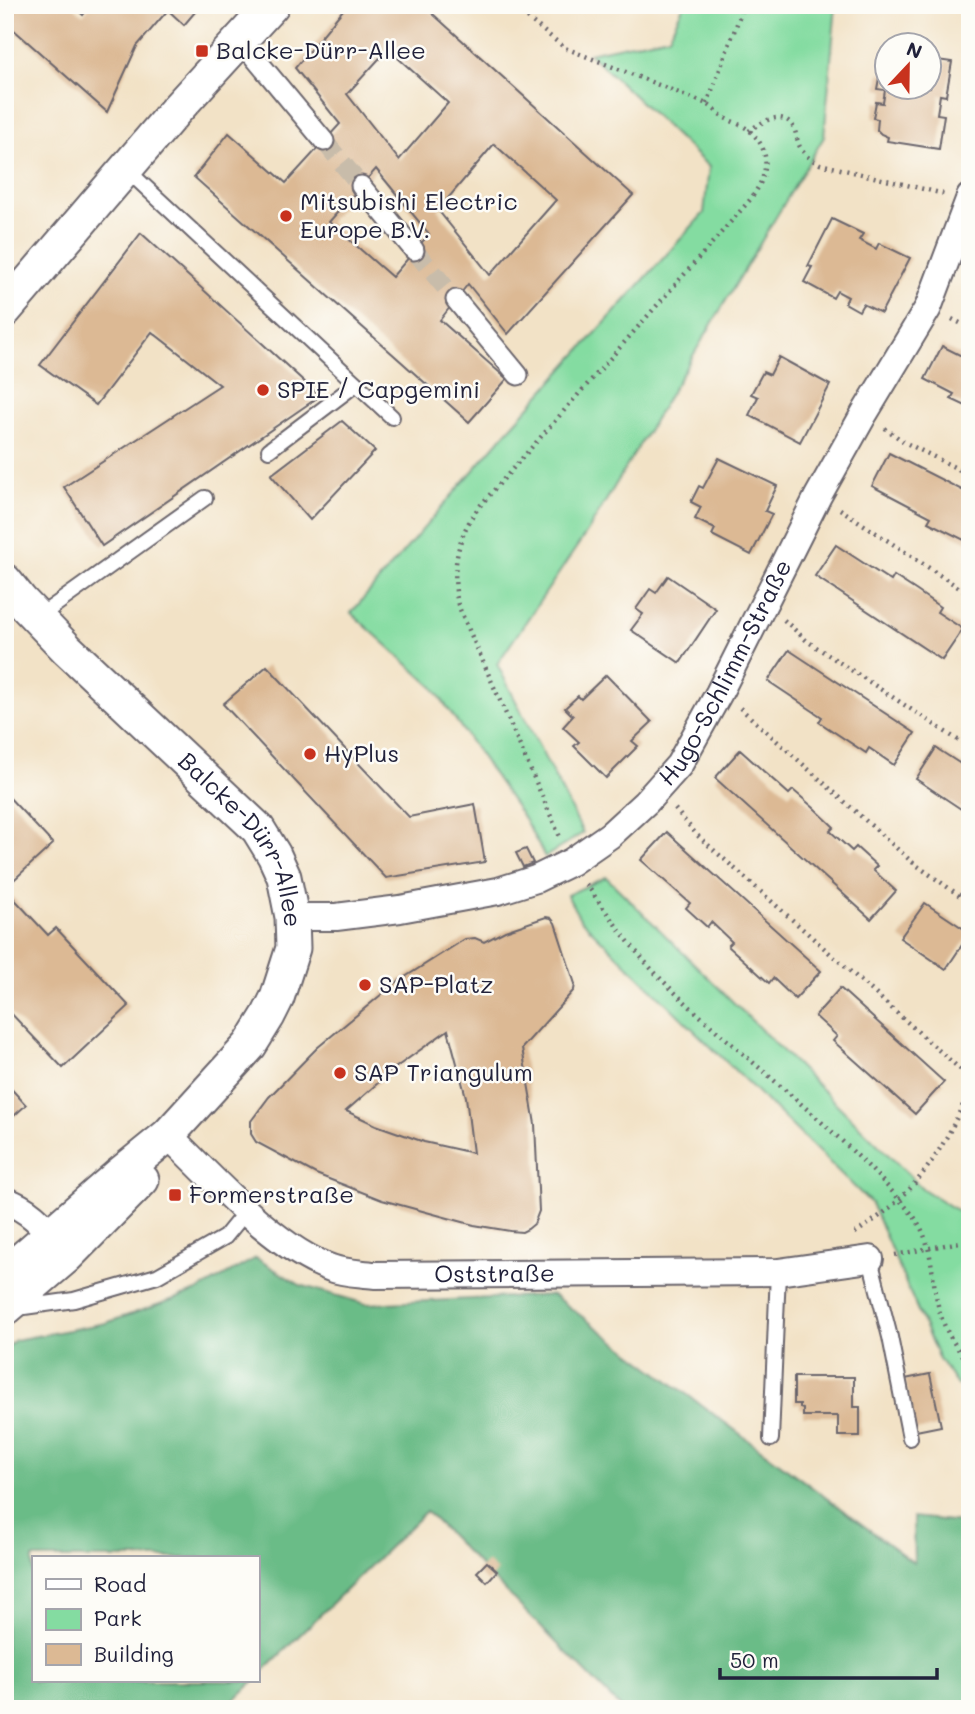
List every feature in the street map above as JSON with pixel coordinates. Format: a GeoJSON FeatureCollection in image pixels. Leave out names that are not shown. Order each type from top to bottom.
{"type":"FeatureCollection","features":[{"type":"Feature","properties":{"kind":"street"},"geometry":{"type":"LineString","coordinates":[[5,310],[272,5]]}},
{"type":"Feature","properties":{"kind":"street"},"geometry":{"type":"LineString","coordinates":[[240,40],[324,141]]}},
{"type":"Feature","properties":{"kind":"street"},"geometry":{"type":"LineString","coordinates":[[361,186],[415,250]]}},
{"type":"Feature","properties":{"kind":"street","name":"Hugo-Schlimm-Straße"},"geometry":{"type":"LineString","coordinates":[[292,917],[365,914],[450,901],[498,891],[536,879],[571,862],[610,835],[646,802],[679,765],[719,693],[818,496],[928,307],[969,199]]}},
{"type":"Feature","properties":{"kind":"street"},"geometry":{"type":"LineString","coordinates":[[456,300],[518,375]]}},
{"type":"Feature","properties":{"kind":"street","name":"Balcke-Dürr-Allee"},"geometry":{"type":"LineString","coordinates":[[5,580],[67,649],[258,829],[284,877],[292,917],[293,948],[277,998],[250,1045],[168,1135],[120,1174],[5,1309]]}},
{"type":"Feature","properties":{"kind":"street","name":"Oststraße"},"geometry":{"type":"LineString","coordinates":[[168,1135],[276,1237],[307,1258],[334,1269],[374,1275],[778,1272],[870,1259]]}},
{"type":"Feature","properties":{"kind":"street"},"geometry":{"type":"LineString","coordinates":[[5,1202],[25,1210],[59,1246]]}},
{"type":"Feature","properties":{"kind":"street","name":"Balcke-Dürr-Allee"},"geometry":{"type":"LineString","coordinates":[[5,1274],[59,1246]]}},
{"type":"Feature","properties":{"kind":"lane"},"geometry":{"type":"LineString","coordinates":[[126,169],[392,417]]}},
{"type":"Feature","properties":{"kind":"lane"},"geometry":{"type":"LineString","coordinates":[[269,450],[356,383]]}},
{"type":"Feature","properties":{"kind":"lane"},"geometry":{"type":"LineString","coordinates":[[37,618],[205,498]]}},
{"type":"Feature","properties":{"kind":"lane"},"geometry":{"type":"LineString","coordinates":[[5,1309],[74,1300],[157,1276],[225,1237],[247,1210]]}},
{"type":"Feature","properties":{"kind":"lane"},"geometry":{"type":"LineString","coordinates":[[870,1259],[911,1438]]}},
{"type":"Feature","properties":{"kind":"lane"},"geometry":{"type":"LineString","coordinates":[[771,1439],[778,1272]]}},
{"type":"Feature","properties":{"kind":"path"},"geometry":{"type":"LineString","coordinates":[[511,5],[565,48],[708,104],[749,131],[760,144],[765,158],[766,174],[760,187],[470,519],[459,547],[454,571],[455,589],[465,624],[571,862],[630,945],[661,979],[843,1140],[912,1215],[929,1248],[941,1318],[951,1339],[970,1364]]}},
{"type":"Feature","properties":{"kind":"path"},"geometry":{"type":"LineString","coordinates":[[708,104],[744,5]]}},
{"type":"Feature","properties":{"kind":"path"},"geometry":{"type":"LineString","coordinates":[[749,131],[769,118],[788,121],[801,149],[809,159],[820,164],[969,199]]}},
{"type":"Feature","properties":{"kind":"path"},"geometry":{"type":"LineString","coordinates":[[946,316],[970,328]]}},
{"type":"Feature","properties":{"kind":"path"},"geometry":{"type":"LineString","coordinates":[[880,424],[904,442],[970,475]]}},
{"type":"Feature","properties":{"kind":"path"},"geometry":{"type":"LineString","coordinates":[[835,505],[970,595]]}},
{"type":"Feature","properties":{"kind":"path"},"geometry":{"type":"LineString","coordinates":[[785,621],[807,641],[970,748]]}},
{"type":"Feature","properties":{"kind":"path"},"geometry":{"type":"LineString","coordinates":[[738,707],[912,862],[970,902]]}},
{"type":"Feature","properties":{"kind":"path"},"geometry":{"type":"LineString","coordinates":[[673,807],[696,835],[970,1078]]}},
{"type":"Feature","properties":{"kind":"path"},"geometry":{"type":"LineString","coordinates":[[853,1234],[879,1218],[921,1177],[936,1156],[970,1089]]}},
{"type":"Feature","properties":{"kind":"path"},"geometry":{"type":"LineString","coordinates":[[870,1259],[970,1240]]}},
{"type":"Feature","properties":{"kind":"green space"},"geometry":{"type":"Polygon","coordinates":[[[684,5],[836,5],[824,137],[589,529],[497,664],[583,833],[545,857],[525,820],[433,687],[351,613],[502,437],[704,213],[709,167],[589,53],[669,36],[684,5]]]}},
{"type":"Feature","properties":{"kind":"green space"},"geometry":{"type":"Polygon","coordinates":[[[606,877],[923,1189],[961,1213],[970,1238],[970,1388],[957,1385],[938,1357],[871,1203],[580,919],[567,895],[606,877]]]}},
{"type":"Feature","properties":{"kind":"green space"},"geometry":{"type":"Polygon","coordinates":[[[256,1258],[300,1285],[366,1304],[553,1295],[914,1563],[913,1517],[970,1523],[970,1709],[622,1709],[426,1511],[259,1675],[259,1556],[32,1556],[32,1682],[253,1682],[225,1709],[5,1709],[5,1349],[15,1340],[106,1323],[197,1291],[256,1258]]]}},
{"type":"Feature","properties":{"kind":"building"},"geometry":{"type":"Polygon","coordinates":[[[5,5],[72,5],[83,15],[91,5],[201,5],[184,25],[168,10],[137,46],[107,112],[5,22],[5,5]]]}},
{"type":"Feature","properties":{"kind":"building","name":"Mitsubishi Electric Europe B.V."},"geometry":{"type":"Polygon","coordinates":[[[347,5],[423,5],[633,195],[508,334],[468,284],[440,320],[507,379],[469,422],[194,177],[229,133],[286,183],[340,124],[295,68],[347,5]],[[388,49],[347,94],[399,160],[448,103],[388,49]],[[494,144],[438,210],[490,275],[556,200],[494,144]],[[376,169],[329,222],[392,277],[429,234],[376,169]]]}},
{"type":"Feature","properties":{"kind":"building"},"geometry":{"type":"Polygon","coordinates":[[[944,61],[952,62],[944,96],[944,61]]]}},
{"type":"Feature","properties":{"kind":"building"},"geometry":{"type":"Polygon","coordinates":[[[876,102],[939,102],[937,114],[944,115],[939,149],[887,141],[888,137],[877,130],[878,119],[873,118],[876,102]]]}},
{"type":"Feature","properties":{"kind":"building"},"geometry":{"type":"Polygon","coordinates":[[[832,219],[863,234],[859,240],[876,249],[879,243],[910,258],[881,313],[863,304],[859,311],[845,303],[848,297],[837,291],[833,298],[804,282],[812,267],[808,266],[832,219]]]}},
{"type":"Feature","properties":{"kind":"building","name":"SPIE / Capgemini"},"geometry":{"type":"Polygon","coordinates":[[[141,233],[320,396],[102,546],[64,487],[220,385],[152,332],[96,405],[40,365],[141,233]]]}},
{"type":"Feature","properties":{"kind":"building"},"geometry":{"type":"Polygon","coordinates":[[[942,346],[970,360],[970,408],[951,399],[954,394],[925,379],[942,346]]]}},
{"type":"Feature","properties":{"kind":"building"},"geometry":{"type":"Polygon","coordinates":[[[779,357],[830,385],[800,442],[749,415],[758,397],[751,394],[763,372],[770,375],[779,357]]]}},
{"type":"Feature","properties":{"kind":"building"},"geometry":{"type":"Polygon","coordinates":[[[342,421],[375,451],[310,520],[271,475],[342,421]]]}},
{"type":"Feature","properties":{"kind":"building"},"geometry":{"type":"Polygon","coordinates":[[[889,453],[970,494],[970,543],[928,522],[931,517],[872,486],[889,453]]]}},
{"type":"Feature","properties":{"kind":"building"},"geometry":{"type":"Polygon","coordinates":[[[719,458],[777,486],[765,511],[772,514],[751,555],[712,535],[715,529],[695,519],[701,507],[691,502],[699,486],[703,488],[719,458]]]}},
{"type":"Feature","properties":{"kind":"building"},"geometry":{"type":"Polygon","coordinates":[[[836,545],[891,581],[894,576],[917,591],[940,607],[937,612],[963,629],[942,660],[815,576],[836,545]]]}},
{"type":"Feature","properties":{"kind":"building"},"geometry":{"type":"Polygon","coordinates":[[[668,576],[716,609],[680,663],[631,630],[643,614],[636,609],[650,589],[656,593],[668,576]]]}},
{"type":"Feature","properties":{"kind":"building"},"geometry":{"type":"Polygon","coordinates":[[[789,650],[915,733],[894,765],[869,748],[866,753],[819,722],[822,717],[768,681],[789,650]]]}},
{"type":"Feature","properties":{"kind":"building","name":"HyPlus"},"geometry":{"type":"Polygon","coordinates":[[[267,666],[409,817],[475,804],[485,862],[386,878],[223,704],[267,666]]]}},
{"type":"Feature","properties":{"kind":"building"},"geometry":{"type":"Polygon","coordinates":[[[606,675],[652,722],[632,741],[638,746],[606,778],[574,746],[579,742],[563,727],[573,716],[565,708],[578,696],[581,699],[606,675]]]}},
{"type":"Feature","properties":{"kind":"building"},"geometry":{"type":"Polygon","coordinates":[[[936,748],[970,770],[970,815],[916,779],[936,748]]]}},
{"type":"Feature","properties":{"kind":"building"},"geometry":{"type":"Polygon","coordinates":[[[740,750],[789,794],[793,790],[814,808],[834,827],[830,831],[852,851],[856,847],[877,866],[873,870],[896,891],[871,919],[715,778],[740,750]]]}},
{"type":"Feature","properties":{"kind":"building"},"geometry":{"type":"Polygon","coordinates":[[[5,793],[53,844],[5,888],[5,793]]]}},
{"type":"Feature","properties":{"kind":"building"},"geometry":{"type":"Polygon","coordinates":[[[667,832],[821,971],[795,999],[773,978],[769,983],[728,946],[732,942],[711,922],[707,927],[686,908],[690,903],[641,860],[667,832]]]}},
{"type":"Feature","properties":{"kind":"building"},"geometry":{"type":"Polygon","coordinates":[[[526,849],[533,863],[523,867],[516,853],[526,849]]]}},
{"type":"Feature","properties":{"kind":"building"},"geometry":{"type":"Polygon","coordinates":[[[5,889],[48,935],[56,928],[129,1006],[63,1068],[5,1007],[5,889]]]}},
{"type":"Feature","properties":{"kind":"building"},"geometry":{"type":"Polygon","coordinates":[[[925,903],[970,933],[946,969],[900,938],[925,903]]]}},
{"type":"Feature","properties":{"kind":"building","name":"SAP Triangulum"},"geometry":{"type":"Polygon","coordinates":[[[546,917],[551,918],[575,984],[574,990],[522,1048],[535,1124],[539,1211],[534,1224],[522,1232],[510,1231],[474,1225],[382,1200],[316,1174],[256,1142],[251,1134],[251,1121],[269,1097],[317,1048],[394,984],[465,939],[475,938],[484,942],[505,931],[546,917]],[[448,1030],[395,1068],[346,1111],[424,1142],[473,1153],[466,1097],[448,1030]]]}},
{"type":"Feature","properties":{"kind":"building"},"geometry":{"type":"Polygon","coordinates":[[[840,988],[944,1082],[915,1114],[833,1041],[837,1036],[815,1016],[840,988]]]}},
{"type":"Feature","properties":{"kind":"building"},"geometry":{"type":"Polygon","coordinates":[[[5,1082],[26,1105],[5,1124],[5,1082]]]}},
{"type":"Feature","properties":{"kind":"building"},"geometry":{"type":"Polygon","coordinates":[[[930,1374],[941,1426],[916,1431],[905,1379],[930,1374]]]}},
{"type":"Feature","properties":{"kind":"building"},"geometry":{"type":"Polygon","coordinates":[[[794,1377],[854,1377],[854,1407],[860,1407],[860,1436],[838,1436],[838,1416],[803,1416],[800,1404],[794,1404],[794,1377]]]}},
{"type":"Feature","properties":{"kind":"building"},"geometry":{"type":"Polygon","coordinates":[[[487,1562],[497,1571],[487,1582],[477,1572],[487,1562]]]}},
{"type":"Feature","properties":{"kind":"tunnel"},"geometry":{"type":"LineString","coordinates":[[324,141],[361,186]]}},
{"type":"Feature","properties":{"kind":"tunnel"},"geometry":{"type":"LineString","coordinates":[[414,250],[456,300]]}},
{"type":"Feature","properties":{"kind":"place","name":"Balcke-Dürr-Allee"},"geometry":{"type":"Point","coordinates":[202,51]}},
{"type":"Feature","properties":{"kind":"place","name":"Mitsubishi Electric Europe B.V."},"geometry":{"type":"Point","coordinates":[286,216]}},
{"type":"Feature","properties":{"kind":"place","name":"SPIE / Capgemini"},"geometry":{"type":"Point","coordinates":[263,390]}},
{"type":"Feature","properties":{"kind":"place","name":"HyPlus"},"geometry":{"type":"Point","coordinates":[310,754]}},
{"type":"Feature","properties":{"kind":"place","name":"SAP-Platz"},"geometry":{"type":"Point","coordinates":[365,985]}},
{"type":"Feature","properties":{"kind":"place","name":"SAP Triangulum"},"geometry":{"type":"Point","coordinates":[340,1073]}},
{"type":"Feature","properties":{"kind":"place","name":"Formerstraße"},"geometry":{"type":"Point","coordinates":[175,1195]}}]}
